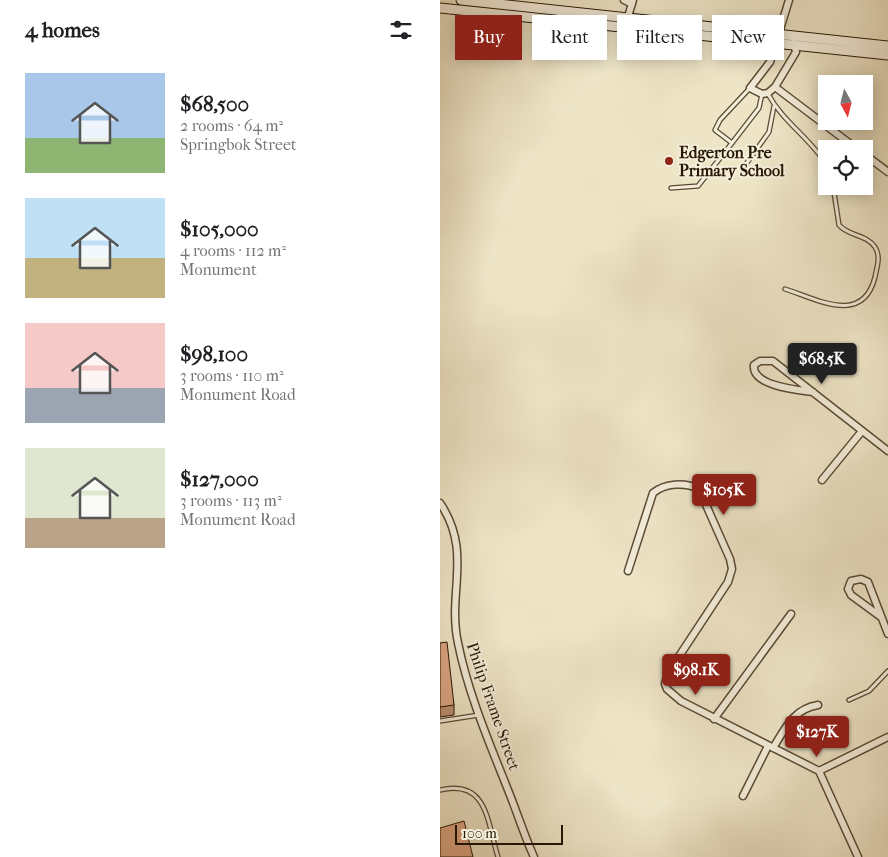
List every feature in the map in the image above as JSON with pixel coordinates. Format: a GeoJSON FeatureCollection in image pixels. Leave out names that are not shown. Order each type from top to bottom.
{"type":"FeatureCollection","features":[{"type":"Feature","properties":{"kind":"street"},"geometry":{"type":"LineString","coordinates":[[461,0],[617,22]]}},
{"type":"Feature","properties":{"kind":"street"},"geometry":{"type":"LineString","coordinates":[[624,0],[632,2],[628,15]]}},
{"type":"Feature","properties":{"kind":"street"},"geometry":{"type":"LineString","coordinates":[[784,16],[789,0]]}},
{"type":"Feature","properties":{"kind":"street"},"geometry":{"type":"LineString","coordinates":[[440,8],[617,22]]}},
{"type":"Feature","properties":{"kind":"street"},"geometry":{"type":"LineString","coordinates":[[784,38],[792,36],[888,46]]}},
{"type":"Feature","properties":{"kind":"street"},"geometry":{"type":"LineString","coordinates":[[770,60],[767,69],[750,88],[765,93],[775,87],[796,52],[792,36]]}},
{"type":"Feature","properties":{"kind":"street"},"geometry":{"type":"LineString","coordinates":[[784,41],[795,45],[888,55]]}},
{"type":"Feature","properties":{"kind":"street"},"geometry":{"type":"LineString","coordinates":[[775,87],[845,140]]}},
{"type":"Feature","properties":{"kind":"street"},"geometry":{"type":"LineString","coordinates":[[873,161],[888,172]]}},
{"type":"Feature","properties":{"kind":"street"},"geometry":{"type":"LineString","coordinates":[[813,392],[768,382],[757,376],[754,372],[754,365],[760,360],[773,361],[888,450]]}},
{"type":"Feature","properties":{"kind":"street"},"geometry":{"type":"LineString","coordinates":[[822,480],[862,431]]}},
{"type":"Feature","properties":{"kind":"street"},"geometry":{"type":"LineString","coordinates":[[628,571],[653,493],[672,485],[686,484],[699,489],[720,534],[732,569],[728,582],[668,673],[665,684],[667,689],[681,700],[714,719],[819,771],[858,857]]}},
{"type":"Feature","properties":{"kind":"street","name":"Philip Frame Street"},"geometry":{"type":"LineString","coordinates":[[440,503],[452,523],[458,558],[457,640],[462,665],[534,857]]}},
{"type":"Feature","properties":{"kind":"street"},"geometry":{"type":"LineString","coordinates":[[881,617],[851,594],[848,589],[851,581],[861,579],[868,582],[888,634]]}},
{"type":"Feature","properties":{"kind":"street"},"geometry":{"type":"LineString","coordinates":[[714,719],[791,614]]}},
{"type":"Feature","properties":{"kind":"street"},"geometry":{"type":"LineString","coordinates":[[743,796],[771,747],[798,712],[818,705]]}},
{"type":"Feature","properties":{"kind":"street"},"geometry":{"type":"LineString","coordinates":[[819,771],[888,736]]}},
{"type":"Feature","properties":{"kind":"lane"},"geometry":{"type":"LineString","coordinates":[[732,143],[715,130],[720,120],[750,88]]}},
{"type":"Feature","properties":{"kind":"lane"},"geometry":{"type":"LineString","coordinates":[[765,93],[787,122],[818,152]]}},
{"type":"Feature","properties":{"kind":"lane"},"geometry":{"type":"LineString","coordinates":[[671,188],[698,186],[759,108],[765,93]]}},
{"type":"Feature","properties":{"kind":"lane"},"geometry":{"type":"LineString","coordinates":[[746,164],[769,132],[774,105]]}},
{"type":"Feature","properties":{"kind":"lane"},"geometry":{"type":"LineString","coordinates":[[785,289],[845,307],[859,302],[870,292],[878,263],[877,252],[869,241],[839,225],[834,195]]}},
{"type":"Feature","properties":{"kind":"lane"},"geometry":{"type":"LineString","coordinates":[[849,700],[868,691],[888,671]]}},
{"type":"Feature","properties":{"kind":"lane"},"geometry":{"type":"LineString","coordinates":[[440,720],[480,715]]}},
{"type":"Feature","properties":{"kind":"lane"},"geometry":{"type":"LineString","coordinates":[[440,790],[462,788],[477,795],[483,807],[498,857]]}},
{"type":"Feature","properties":{"kind":"building"},"geometry":{"type":"Polygon","coordinates":[[[447,642],[454,705],[440,707],[440,643],[447,642]]]}},
{"type":"Feature","properties":{"kind":"building"},"geometry":{"type":"Polygon","coordinates":[[[464,821],[473,857],[440,857],[440,828],[464,821]]]}},
{"type":"Feature","properties":{"kind":"place","name":"Edgerton Pre Primary School"},"geometry":{"type":"Point","coordinates":[669,161]}}]}
